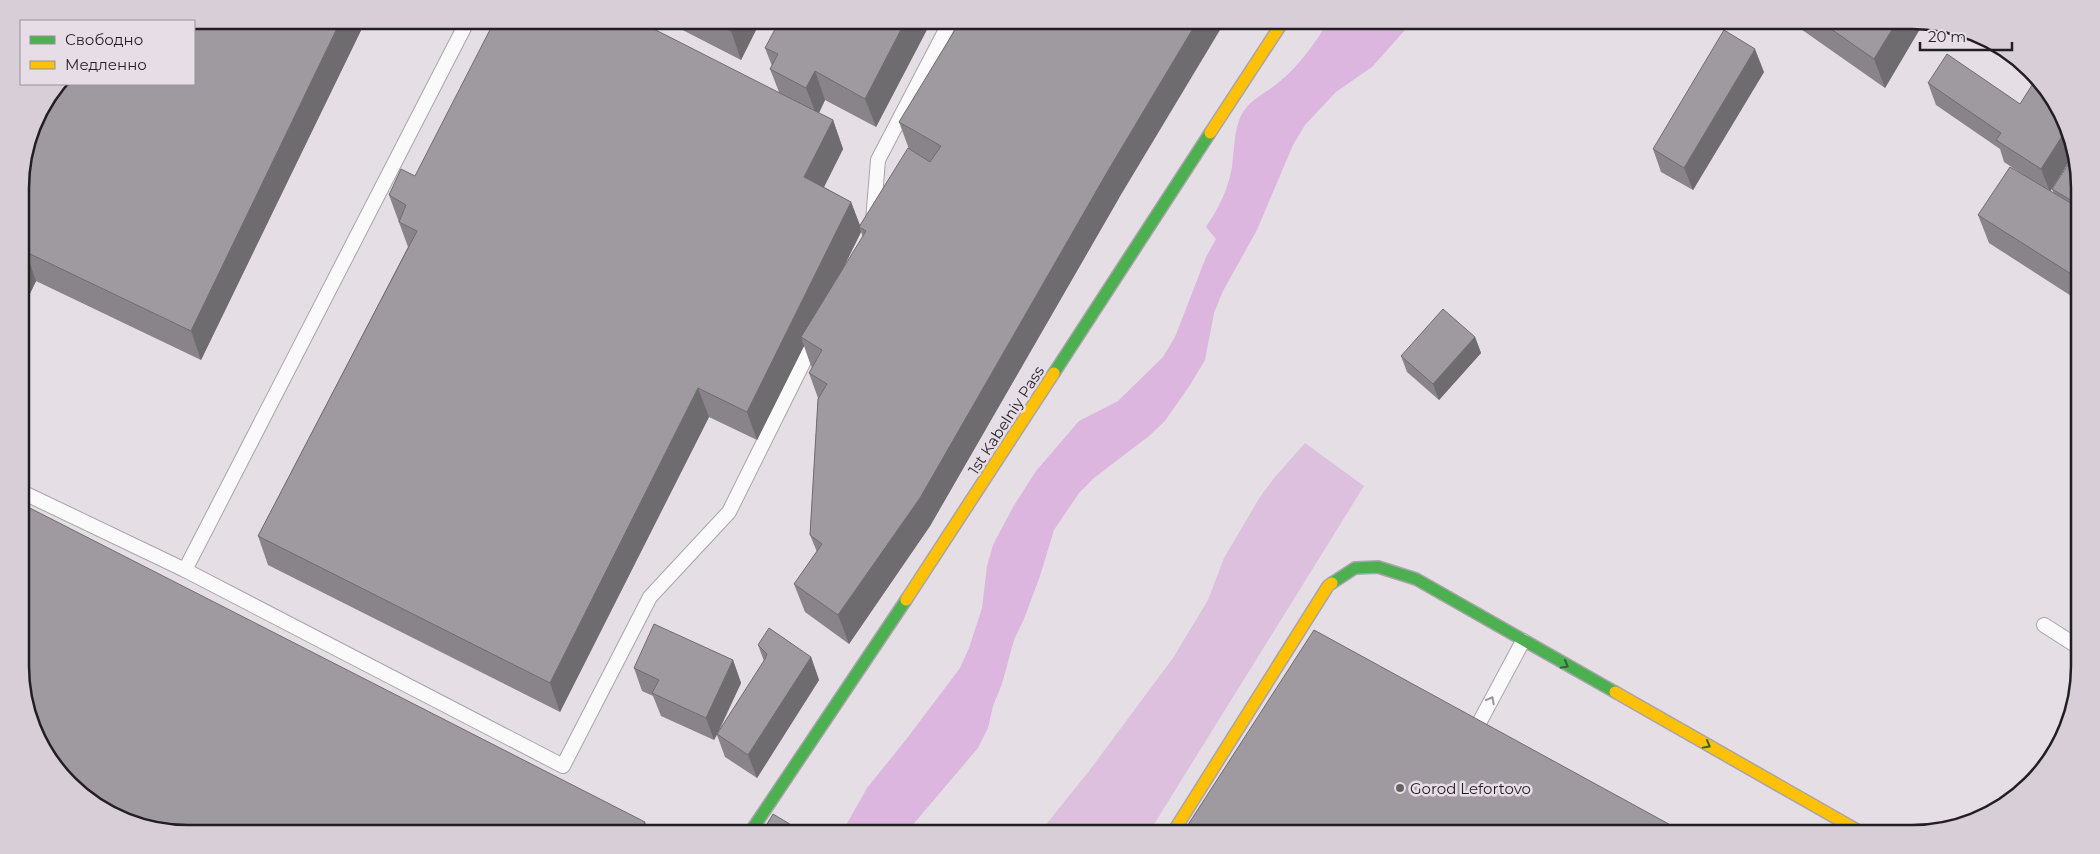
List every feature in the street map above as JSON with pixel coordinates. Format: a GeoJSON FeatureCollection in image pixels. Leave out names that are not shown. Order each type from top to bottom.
{"type":"FeatureCollection","features":[{"type":"Feature","properties":{"kind":"street","name":"1st Kabelniy Pass"},"geometry":{"type":"LineString","coordinates":[[755,825],[875,648],[1278,29]]}},
{"type":"Feature","properties":{"kind":"street"},"geometry":{"type":"LineString","coordinates":[[1178,825],[1328,586],[1354,568],[1378,567],[1416,579],[1848,825]]}},
{"type":"Feature","properties":{"kind":"lane"},"geometry":{"type":"LineString","coordinates":[[185,570],[463,29]]}},
{"type":"Feature","properties":{"kind":"lane"},"geometry":{"type":"LineString","coordinates":[[868,232],[872,223],[878,160],[946,29]]}},
{"type":"Feature","properties":{"kind":"lane"},"geometry":{"type":"LineString","coordinates":[[29,495],[185,570],[563,766],[650,597],[729,512],[820,328]]}},
{"type":"Feature","properties":{"kind":"lane"},"geometry":{"type":"LineString","coordinates":[[2044,625],[2071,642]]}},
{"type":"Feature","properties":{"kind":"lane"},"geometry":{"type":"LineString","coordinates":[[1468,743],[1522,641]]}},
{"type":"Feature","properties":{"kind":"shaded area"},"geometry":{"type":"Polygon","coordinates":[[[1323,29],[1406,29],[1372,67],[1336,92],[1305,125],[1293,145],[1257,230],[1223,291],[1214,313],[1205,360],[1165,421],[1149,436],[1094,478],[1079,493],[1054,530],[1040,576],[1014,640],[988,728],[978,748],[913,825],[846,825],[867,788],[960,668],[969,648],[982,608],[987,566],[993,545],[1013,507],[1036,471],[1079,421],[1118,401],[1163,357],[1175,337],[1206,257],[1216,239],[1206,227],[1219,205],[1228,183],[1232,167],[1235,136],[1242,114],[1253,101],[1286,76],[1313,45],[1323,29]]]}},
{"type":"Feature","properties":{"kind":"shaded area"},"geometry":{"type":"Polygon","coordinates":[[[1305,443],[1364,486],[1154,825],[1046,825],[1173,658],[1208,600],[1224,558],[1260,497],[1305,443]]]}},
{"type":"Feature","properties":{"kind":"building"},"geometry":{"type":"Polygon","coordinates":[[[195,29],[337,29],[191,331],[29,253],[30,167],[34,147],[45,118],[66,85],[195,85],[195,29]]]}},
{"type":"Feature","properties":{"kind":"building"},"geometry":{"type":"Polygon","coordinates":[[[490,29],[654,29],[833,120],[804,177],[851,202],[747,412],[698,388],[550,683],[258,536],[417,231],[399,222],[406,205],[389,195],[401,169],[415,176],[490,29]]]}},
{"type":"Feature","properties":{"kind":"building"},"geometry":{"type":"Polygon","coordinates":[[[775,29],[901,29],[865,99],[815,71],[806,88],[770,69],[778,54],[765,48],[775,29]]]}},
{"type":"Feature","properties":{"kind":"building"},"geometry":{"type":"Polygon","coordinates":[[[956,29],[1193,29],[1109,169],[920,498],[838,615],[794,584],[822,544],[810,535],[818,399],[827,384],[809,373],[822,350],[801,337],[866,231],[859,227],[908,148],[930,162],[941,146],[899,122],[956,29]]]}},
{"type":"Feature","properties":{"kind":"building"},"geometry":{"type":"Polygon","coordinates":[[[1831,29],[1892,29],[1874,59],[1831,29]]]}},
{"type":"Feature","properties":{"kind":"building"},"geometry":{"type":"Polygon","coordinates":[[[1724,30],[1755,49],[1684,168],[1653,149],[1724,30]]]}},
{"type":"Feature","properties":{"kind":"building"},"geometry":{"type":"Polygon","coordinates":[[[1947,54],[2020,104],[2033,84],[2055,118],[2062,136],[2041,169],[1996,140],[2001,133],[1928,83],[1947,54]]]}},
{"type":"Feature","properties":{"kind":"building"},"geometry":{"type":"Polygon","coordinates":[[[2069,163],[2071,200],[2052,189],[2069,163]]]}},
{"type":"Feature","properties":{"kind":"building"},"geometry":{"type":"Polygon","coordinates":[[[2010,167],[2071,203],[2071,274],[1978,215],[2010,167]]]}},
{"type":"Feature","properties":{"kind":"building"},"geometry":{"type":"Polygon","coordinates":[[[1443,309],[1475,337],[1433,384],[1401,356],[1443,309]]]}},
{"type":"Feature","properties":{"kind":"building"},"geometry":{"type":"Polygon","coordinates":[[[29,508],[645,822],[644,825],[188,825],[157,822],[137,817],[118,809],[83,786],[68,771],[45,736],[37,717],[30,687],[29,666],[29,508]]]}},
{"type":"Feature","properties":{"kind":"building"},"geometry":{"type":"Polygon","coordinates":[[[654,624],[733,660],[706,718],[652,693],[659,680],[634,668],[654,624]]]}},
{"type":"Feature","properties":{"kind":"building"},"geometry":{"type":"Polygon","coordinates":[[[769,628],[811,657],[748,755],[717,734],[765,659],[767,654],[758,645],[769,628]]]}},
{"type":"Feature","properties":{"kind":"building","name":"Gorod Lefortovo"},"geometry":{"type":"Polygon","coordinates":[[[1314,630],[1671,825],[1188,825],[1314,630]]]}},
{"type":"Feature","properties":{"kind":"building"},"geometry":{"type":"Polygon","coordinates":[[[773,814],[791,825],[766,825],[773,814]]]}},
{"type":"Feature","properties":{"kind":"traffic: fast"},"geometry":{"type":"LineString","coordinates":[[1054,373],[1210,133]]}},
{"type":"Feature","properties":{"kind":"traffic: fast"},"geometry":{"type":"LineString","coordinates":[[1332,583],[1355,568],[1378,567],[1416,579],[1615,692]]}},
{"type":"Feature","properties":{"kind":"traffic: fast"},"geometry":{"type":"LineString","coordinates":[[755,825],[906,600]]}},
{"type":"Feature","properties":{"kind":"traffic: slow"},"geometry":{"type":"LineString","coordinates":[[1210,133],[1278,29]]}},
{"type":"Feature","properties":{"kind":"traffic: slow"},"geometry":{"type":"LineString","coordinates":[[906,600],[1054,373]]}},
{"type":"Feature","properties":{"kind":"traffic: slow"},"geometry":{"type":"LineString","coordinates":[[1178,825],[1328,586],[1332,583]]}},
{"type":"Feature","properties":{"kind":"traffic: slow"},"geometry":{"type":"LineString","coordinates":[[1615,692],[1848,825]]}},
{"type":"Feature","properties":{"kind":"place","name":"Gorod Lefortovo"},"geometry":{"type":"Point","coordinates":[1400,788]}}]}
